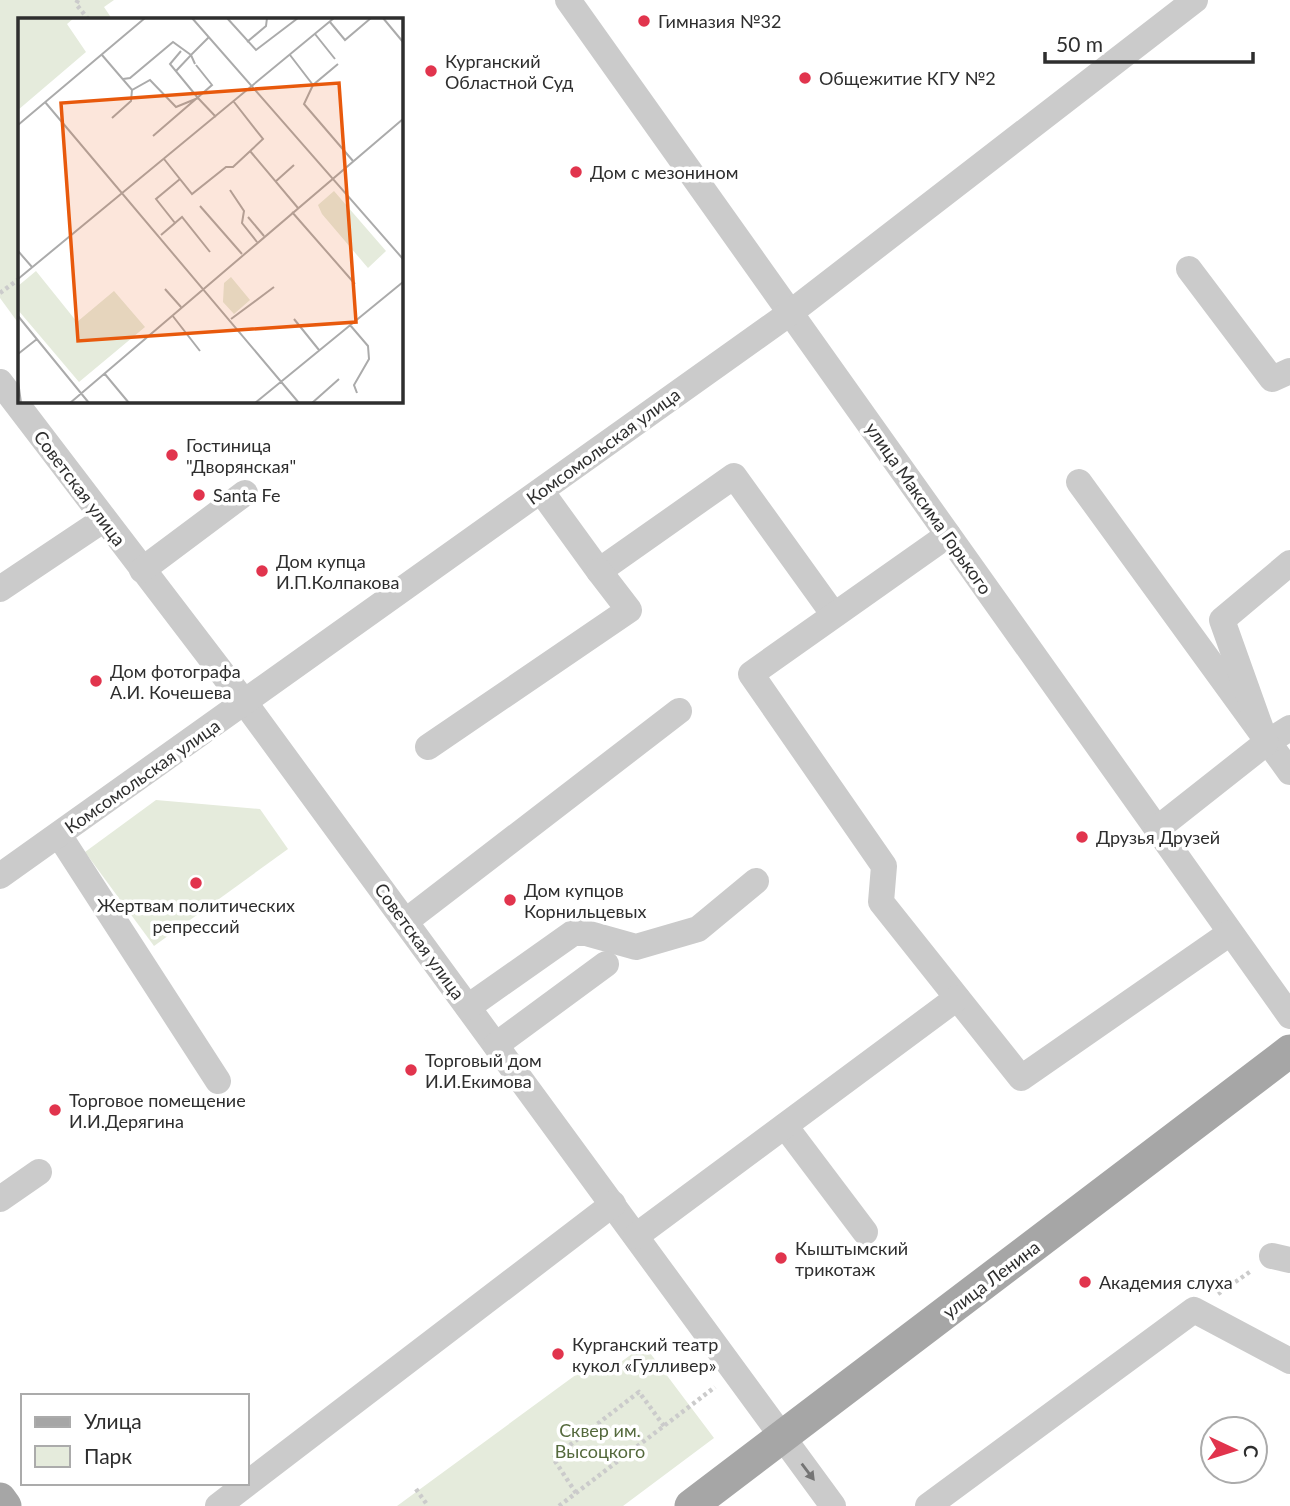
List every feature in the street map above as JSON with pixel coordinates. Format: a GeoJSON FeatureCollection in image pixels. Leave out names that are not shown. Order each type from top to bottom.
{"type":"FeatureCollection","features":[{"type":"Feature","properties":{"kind":"main road","name":"улица Ленина"},"geometry":{"type":"LineString","coordinates":[[691,1506],[1290,1051]]}},
{"type":"Feature","properties":{"kind":"main road"},"geometry":{"type":"LineString","coordinates":[[0,1499],[5,1506]]}},
{"type":"Feature","properties":{"kind":"street","name":"улица Максима Горького"},"geometry":{"type":"LineString","coordinates":[[568,0],[1290,1016]]}},
{"type":"Feature","properties":{"kind":"street","name":"Комсомольская улица"},"geometry":{"type":"LineString","coordinates":[[0,876],[790,313],[1195,0]]}},
{"type":"Feature","properties":{"kind":"street"},"geometry":{"type":"LineString","coordinates":[[1189,269],[1272,379],[1290,371]]}},
{"type":"Feature","properties":{"kind":"street","name":"Советская улица"},"geometry":{"type":"LineString","coordinates":[[0,382],[245,703],[834,1506]]}},
{"type":"Feature","properties":{"kind":"street"},"geometry":{"type":"LineString","coordinates":[[599,570],[734,476],[834,615]]}},
{"type":"Feature","properties":{"kind":"street"},"geometry":{"type":"LineString","coordinates":[[1079,482],[1266,743],[1290,772]]}},
{"type":"Feature","properties":{"kind":"street"},"geometry":{"type":"LineString","coordinates":[[428,747],[629,610],[541,491]]}},
{"type":"Feature","properties":{"kind":"street"},"geometry":{"type":"LineString","coordinates":[[142,570],[245,493]]}},
{"type":"Feature","properties":{"kind":"street"},"geometry":{"type":"LineString","coordinates":[[0,589],[103,520]]}},
{"type":"Feature","properties":{"kind":"street"},"geometry":{"type":"LineString","coordinates":[[948,535],[751,674],[884,866],[881,902],[1021,1078],[1230,933]]}},
{"type":"Feature","properties":{"kind":"street"},"geometry":{"type":"LineString","coordinates":[[1266,743],[1222,620],[1290,563]]}},
{"type":"Feature","properties":{"kind":"street"},"geometry":{"type":"LineString","coordinates":[[406,921],[680,711]]}},
{"type":"Feature","properties":{"kind":"street"},"geometry":{"type":"LineString","coordinates":[[1157,830],[1266,743],[1290,728]]}},
{"type":"Feature","properties":{"kind":"street"},"geometry":{"type":"LineString","coordinates":[[58,835],[218,1081]]}},
{"type":"Feature","properties":{"kind":"street"},"geometry":{"type":"LineString","coordinates":[[468,1007],[573,933],[586,933],[636,947],[698,929],[756,881]]}},
{"type":"Feature","properties":{"kind":"street"},"geometry":{"type":"LineString","coordinates":[[496,1045],[606,964]]}},
{"type":"Feature","properties":{"kind":"street"},"geometry":{"type":"LineString","coordinates":[[636,1236],[957,998]]}},
{"type":"Feature","properties":{"kind":"street"},"geometry":{"type":"LineString","coordinates":[[785,1126],[865,1232]]}},
{"type":"Feature","properties":{"kind":"street"},"geometry":{"type":"LineString","coordinates":[[0,1199],[39,1172]]}},
{"type":"Feature","properties":{"kind":"street"},"geometry":{"type":"LineString","coordinates":[[248,1483],[613,1204]]}},
{"type":"Feature","properties":{"kind":"street"},"geometry":{"type":"LineString","coordinates":[[928,1506],[1194,1310],[1290,1361]]}},
{"type":"Feature","properties":{"kind":"street"},"geometry":{"type":"LineString","coordinates":[[218,1506],[245,1485]]}},
{"type":"Feature","properties":{"kind":"path"},"geometry":{"type":"LineString","coordinates":[[76,1],[87,18]]}},
{"type":"Feature","properties":{"kind":"path"},"geometry":{"type":"LineString","coordinates":[[0,293],[18,280]]}},
{"type":"Feature","properties":{"kind":"path"},"geometry":{"type":"LineString","coordinates":[[1194,1310],[1281,1258]]}},
{"type":"Feature","properties":{"kind":"path"},"geometry":{"type":"LineString","coordinates":[[559,1506],[735,1372]]}},
{"type":"Feature","properties":{"kind":"path"},"geometry":{"type":"LineString","coordinates":[[576,1493],[553,1458],[639,1392],[664,1426]]}},
{"type":"Feature","properties":{"kind":"path"},"geometry":{"type":"LineString","coordinates":[[416,1489],[428,1506]]}},
{"type":"Feature","properties":{"kind":"green space"},"geometry":{"type":"Polygon","coordinates":[[[0,0],[114,0],[104,7],[111,18],[18,18],[18,323],[0,298],[0,0]]]}},
{"type":"Feature","properties":{"kind":"green space"},"geometry":{"type":"Polygon","coordinates":[[[156,800],[260,809],[288,849],[154,946],[85,852],[156,800]]]}},
{"type":"Feature","properties":{"kind":"green space","name":"Сквер им. Высоцкого"},"geometry":{"type":"Polygon","coordinates":[[[644,1345],[714,1438],[623,1506],[397,1506],[592,1363],[602,1376],[644,1345]]]}},
{"type":"Feature","properties":{"kind":"place","name":"Гимназия №32"},"geometry":{"type":"Point","coordinates":[644,21]}},
{"type":"Feature","properties":{"kind":"place","name":"Курганский Областной Суд"},"geometry":{"type":"Point","coordinates":[431,71]}},
{"type":"Feature","properties":{"kind":"place","name":"Общежитие КГУ №2"},"geometry":{"type":"Point","coordinates":[805,78]}},
{"type":"Feature","properties":{"kind":"place","name":"Дом с мезонином"},"geometry":{"type":"Point","coordinates":[576,172]}},
{"type":"Feature","properties":{"kind":"place","name":"Гостиница \"Дворянская\""},"geometry":{"type":"Point","coordinates":[172,455]}},
{"type":"Feature","properties":{"kind":"place","name":"Santa Fe"},"geometry":{"type":"Point","coordinates":[199,495]}},
{"type":"Feature","properties":{"kind":"place","name":"Дом купца И.П.Колпакова"},"geometry":{"type":"Point","coordinates":[262,571]}},
{"type":"Feature","properties":{"kind":"place","name":"Дом фотографа А.И. Кочешева"},"geometry":{"type":"Point","coordinates":[96,681]}},
{"type":"Feature","properties":{"kind":"place","name":"Друзья Друзей"},"geometry":{"type":"Point","coordinates":[1082,837]}},
{"type":"Feature","properties":{"kind":"place","name":"Жертвам политических репрессий"},"geometry":{"type":"Point","coordinates":[196,883]}},
{"type":"Feature","properties":{"kind":"place","name":"Дом купцов Корнильцевых"},"geometry":{"type":"Point","coordinates":[510,900]}},
{"type":"Feature","properties":{"kind":"place","name":"Торговый дом И.И.Екимова"},"geometry":{"type":"Point","coordinates":[411,1070]}},
{"type":"Feature","properties":{"kind":"place","name":"Торговое помещение И.И.Дерягина"},"geometry":{"type":"Point","coordinates":[55,1110]}},
{"type":"Feature","properties":{"kind":"place","name":"Кыштымский трикотаж"},"geometry":{"type":"Point","coordinates":[781,1258]}},
{"type":"Feature","properties":{"kind":"place","name":"Академия слуха"},"geometry":{"type":"Point","coordinates":[1085,1282]}},
{"type":"Feature","properties":{"kind":"place","name":"Курганский театр кукол «Гулливер»"},"geometry":{"type":"Point","coordinates":[558,1354]}}]}
